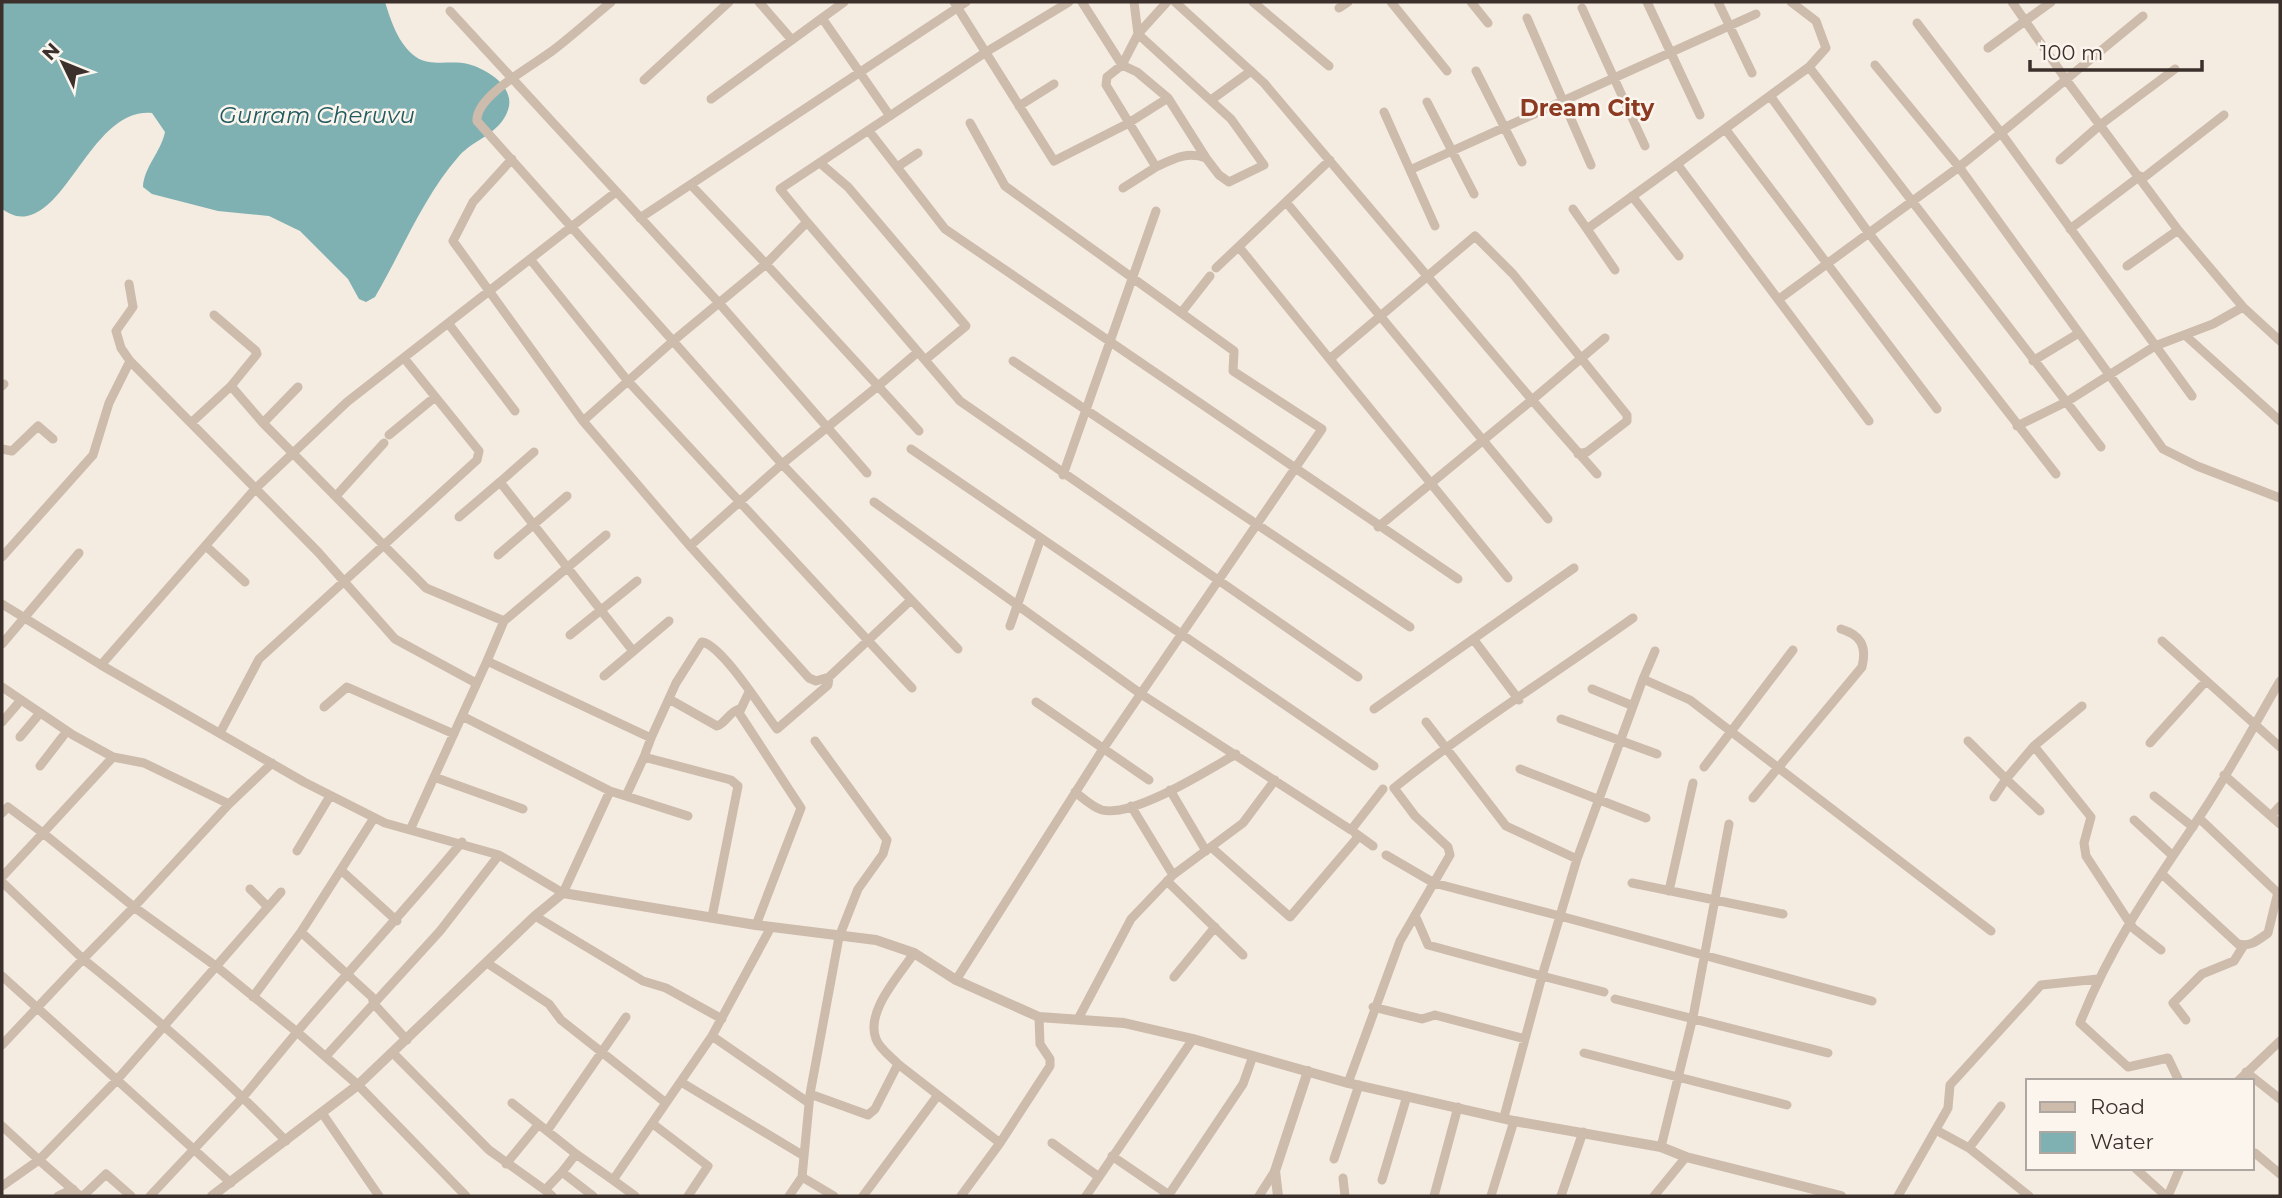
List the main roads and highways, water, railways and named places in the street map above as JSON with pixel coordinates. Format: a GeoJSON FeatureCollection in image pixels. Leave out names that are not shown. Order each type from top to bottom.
{"type":"FeatureCollection","features":[{"type":"Feature","properties":{"kind":"water","name":"Gurram Cheruvu"},"geometry":{"type":"Polygon","coordinates":[[[2,2],[385,2],[396,32],[410,52],[428,62],[468,64],[483,70],[504,87],[508,94],[508,110],[493,131],[465,150],[446,172],[375,297],[366,302],[359,299],[348,279],[300,231],[269,216],[218,211],[152,194],[143,187],[146,173],[165,132],[152,113],[132,116],[114,126],[99,141],[57,196],[42,209],[23,216],[2,209],[2,2]]]}},
{"type":"Feature","properties":{"kind":"district","name":"Dream City"},"geometry":{"type":"Point","coordinates":[1587,108]}}]}
